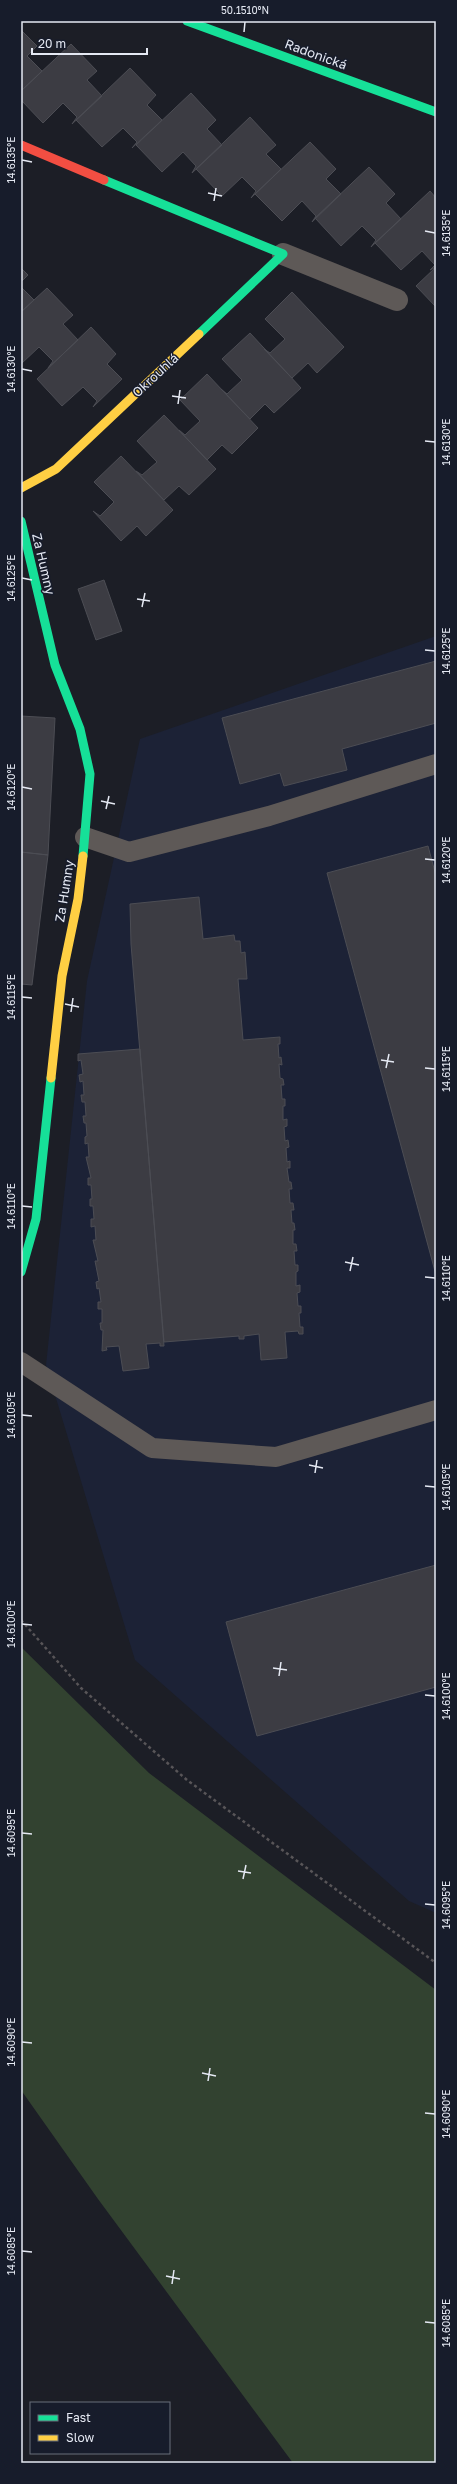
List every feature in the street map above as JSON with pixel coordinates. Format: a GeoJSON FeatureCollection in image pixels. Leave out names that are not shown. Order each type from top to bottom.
{"type":"FeatureCollection","features":[{"type":"Feature","properties":{"kind":"street","name":"Radonická"},"geometry":{"type":"LineString","coordinates":[[187,21],[436,112]]}},
{"type":"Feature","properties":{"kind":"street"},"geometry":{"type":"LineString","coordinates":[[21,145],[397,300]]}},
{"type":"Feature","properties":{"kind":"street","name":"Okrouhlá"},"geometry":{"type":"LineString","coordinates":[[21,488],[56,469],[283,254]]}},
{"type":"Feature","properties":{"kind":"street","name":"Za Humny"},"geometry":{"type":"LineString","coordinates":[[21,521],[55,665],[80,729],[90,774],[78,899],[62,976],[36,1218],[21,1272]]}},
{"type":"Feature","properties":{"kind":"lane"},"geometry":{"type":"LineString","coordinates":[[85,837],[129,852],[269,816],[436,764]]}},
{"type":"Feature","properties":{"kind":"lane"},"geometry":{"type":"LineString","coordinates":[[21,1362],[152,1448],[276,1457],[436,1410]]}},
{"type":"Feature","properties":{"kind":"path"},"geometry":{"type":"LineString","coordinates":[[21,1620],[81,1688],[187,1780],[436,1963]]}},
{"type":"Feature","properties":{"kind":"shaded area"},"geometry":{"type":"Polygon","coordinates":[[[436,636],[436,1913],[409,1901],[135,1660],[46,1365],[87,981],[140,739],[436,636]]]}},
{"type":"Feature","properties":{"kind":"green space"},"geometry":{"type":"Polygon","coordinates":[[[21,1647],[149,1773],[436,1990],[436,2463],[293,2463],[98,2199],[21,2090],[21,1647]]]}},
{"type":"Feature","properties":{"kind":"building"},"geometry":{"type":"Polygon","coordinates":[[[21,30],[37,46],[27,56],[42,71],[21,91],[21,30]]]}},
{"type":"Feature","properties":{"kind":"building"},"geometry":{"type":"Polygon","coordinates":[[[71,44],[97,71],[87,80],[102,96],[72,124],[77,117],[63,103],[43,123],[21,100],[21,91],[71,44]]]}},
{"type":"Feature","properties":{"kind":"building"},"geometry":{"type":"Polygon","coordinates":[[[130,68],[156,95],[147,105],[162,120],[132,148],[137,142],[123,128],[102,147],[76,120],[130,68]]]}},
{"type":"Feature","properties":{"kind":"building"},"geometry":{"type":"Polygon","coordinates":[[[191,93],[216,120],[207,129],[222,145],[192,173],[196,166],[183,152],[162,172],[136,145],[191,93]]]}},
{"type":"Feature","properties":{"kind":"building"},"geometry":{"type":"Polygon","coordinates":[[[250,117],[276,145],[266,154],[281,169],[251,198],[256,191],[242,177],[222,196],[196,169],[250,117]]]}},
{"type":"Feature","properties":{"kind":"building"},"geometry":{"type":"Polygon","coordinates":[[[310,142],[336,169],[326,179],[341,194],[312,222],[316,216],[302,201],[282,221],[255,194],[310,142]]]}},
{"type":"Feature","properties":{"kind":"building"},"geometry":{"type":"Polygon","coordinates":[[[369,167],[395,194],[386,203],[401,219],[371,247],[376,240],[362,226],[341,246],[315,218],[369,167]]]}},
{"type":"Feature","properties":{"kind":"building"},"geometry":{"type":"Polygon","coordinates":[[[430,191],[436,198],[436,267],[430,270],[435,265],[422,251],[401,270],[375,243],[430,191]]]}},
{"type":"Feature","properties":{"kind":"building"},"geometry":{"type":"Polygon","coordinates":[[[436,267],[436,307],[416,286],[436,267]]]}},
{"type":"Feature","properties":{"kind":"building"},"geometry":{"type":"Polygon","coordinates":[[[21,268],[28,275],[21,282],[21,268]]]}},
{"type":"Feature","properties":{"kind":"building"},"geometry":{"type":"Polygon","coordinates":[[[21,287],[34,300],[21,312],[21,287]]]}},
{"type":"Feature","properties":{"kind":"building"},"geometry":{"type":"Polygon","coordinates":[[[47,288],[73,315],[63,324],[78,340],[48,368],[53,361],[39,347],[21,364],[21,312],[47,288]]]}},
{"type":"Feature","properties":{"kind":"building"},"geometry":{"type":"Polygon","coordinates":[[[292,292],[344,347],[317,373],[308,363],[292,378],[264,349],[270,353],[285,339],[265,319],[292,292]]]}},
{"type":"Feature","properties":{"kind":"building"},"geometry":{"type":"Polygon","coordinates":[[[91,327],[116,354],[107,364],[122,379],[93,407],[97,401],[83,387],[62,406],[37,379],[91,327]]]}},
{"type":"Feature","properties":{"kind":"building"},"geometry":{"type":"Polygon","coordinates":[[[250,333],[301,388],[274,413],[265,404],[250,419],[221,389],[227,394],[242,380],[222,359],[250,333]]]}},
{"type":"Feature","properties":{"kind":"building"},"geometry":{"type":"Polygon","coordinates":[[[207,374],[258,428],[232,454],[222,445],[207,460],[179,430],[185,435],[200,421],[180,400],[207,374]]]}},
{"type":"Feature","properties":{"kind":"building"},"geometry":{"type":"Polygon","coordinates":[[[164,415],[216,469],[189,495],[179,486],[164,500],[136,471],[142,475],[157,462],[137,441],[164,415]]]}},
{"type":"Feature","properties":{"kind":"building"},"geometry":{"type":"Polygon","coordinates":[[[121,456],[173,510],[146,536],[137,526],[121,541],[93,511],[100,516],[114,502],[94,482],[121,456]]]}},
{"type":"Feature","properties":{"kind":"building"},"geometry":{"type":"Polygon","coordinates":[[[104,580],[122,631],[96,640],[78,589],[104,580]]]}},
{"type":"Feature","properties":{"kind":"building"},"geometry":{"type":"Polygon","coordinates":[[[436,661],[436,723],[342,749],[347,770],[284,786],[280,773],[240,784],[222,718],[436,661]]]}},
{"type":"Feature","properties":{"kind":"building"},"geometry":{"type":"Polygon","coordinates":[[[21,716],[55,718],[48,855],[21,852],[21,716]]]}},
{"type":"Feature","properties":{"kind":"building"},"geometry":{"type":"Polygon","coordinates":[[[428,846],[436,876],[436,1275],[327,873],[428,846]]]}},
{"type":"Feature","properties":{"kind":"building"},"geometry":{"type":"Polygon","coordinates":[[[21,852],[48,855],[32,985],[21,984],[21,852]]]}},
{"type":"Feature","properties":{"kind":"building"},"geometry":{"type":"Polygon","coordinates":[[[199,897],[203,939],[234,935],[235,941],[240,941],[241,953],[245,952],[247,979],[238,979],[243,1040],[280,1037],[280,1044],[278,1044],[279,1058],[281,1057],[282,1065],[279,1064],[280,1078],[283,1079],[284,1085],[281,1085],[282,1099],[285,1099],[285,1106],[283,1106],[283,1120],[287,1119],[287,1126],[284,1127],[285,1141],[288,1140],[289,1147],[286,1148],[287,1162],[290,1161],[290,1168],[287,1168],[289,1182],[291,1182],[292,1189],[289,1189],[290,1203],[293,1203],[294,1210],[291,1210],[292,1223],[294,1223],[295,1230],[293,1230],[293,1244],[296,1244],[297,1251],[294,1251],[295,1265],[298,1265],[298,1271],[296,1272],[296,1286],[300,1285],[300,1292],[297,1293],[298,1306],[301,1306],[301,1313],[299,1313],[300,1327],[303,1327],[303,1334],[299,1334],[298,1331],[285,1332],[287,1358],[261,1360],[259,1334],[244,1336],[244,1339],[239,1339],[239,1336],[164,1342],[131,944],[130,904],[199,897]]]}},
{"type":"Feature","properties":{"kind":"building"},"geometry":{"type":"Polygon","coordinates":[[[140,1049],[164,1346],[160,1346],[160,1343],[146,1344],[149,1368],[123,1371],[119,1346],[106,1347],[107,1350],[102,1351],[103,1330],[101,1330],[100,1323],[102,1323],[102,1309],[98,1309],[98,1302],[101,1302],[99,1288],[97,1289],[96,1282],[99,1281],[95,1261],[98,1261],[93,1240],[96,1240],[95,1226],[91,1227],[91,1219],[94,1219],[93,1206],[90,1206],[90,1199],[92,1199],[91,1185],[88,1185],[88,1178],[91,1178],[86,1157],[89,1157],[88,1143],[85,1144],[85,1137],[87,1136],[86,1123],[84,1123],[83,1116],[86,1116],[85,1102],[82,1102],[81,1095],[84,1095],[83,1081],[80,1082],[79,1075],[83,1074],[81,1060],[78,1061],[78,1054],[140,1049]]]}},
{"type":"Feature","properties":{"kind":"building"},"geometry":{"type":"Polygon","coordinates":[[[436,1565],[436,1687],[257,1736],[226,1622],[436,1565]]]}},
{"type":"Feature","properties":{"kind":"traffic: fast"},"geometry":{"type":"LineString","coordinates":[[187,21],[436,112]]}},
{"type":"Feature","properties":{"kind":"traffic: fast"},"geometry":{"type":"LineString","coordinates":[[104,180],[283,254],[199,334]]}},
{"type":"Feature","properties":{"kind":"traffic: fast"},"geometry":{"type":"LineString","coordinates":[[21,521],[55,665],[80,729],[90,774],[83,856]]}},
{"type":"Feature","properties":{"kind":"traffic: fast"},"geometry":{"type":"LineString","coordinates":[[21,1272],[36,1219],[51,1078]]}},
{"type":"Feature","properties":{"kind":"traffic: slow"},"geometry":{"type":"LineString","coordinates":[[21,488],[56,469],[199,334]]}},
{"type":"Feature","properties":{"kind":"traffic: slow"},"geometry":{"type":"LineString","coordinates":[[51,1078],[62,976],[78,899],[83,856]]}},
{"type":"Feature","properties":{"kind":"traffic: jam"},"geometry":{"type":"LineString","coordinates":[[21,145],[104,180]]}}]}
